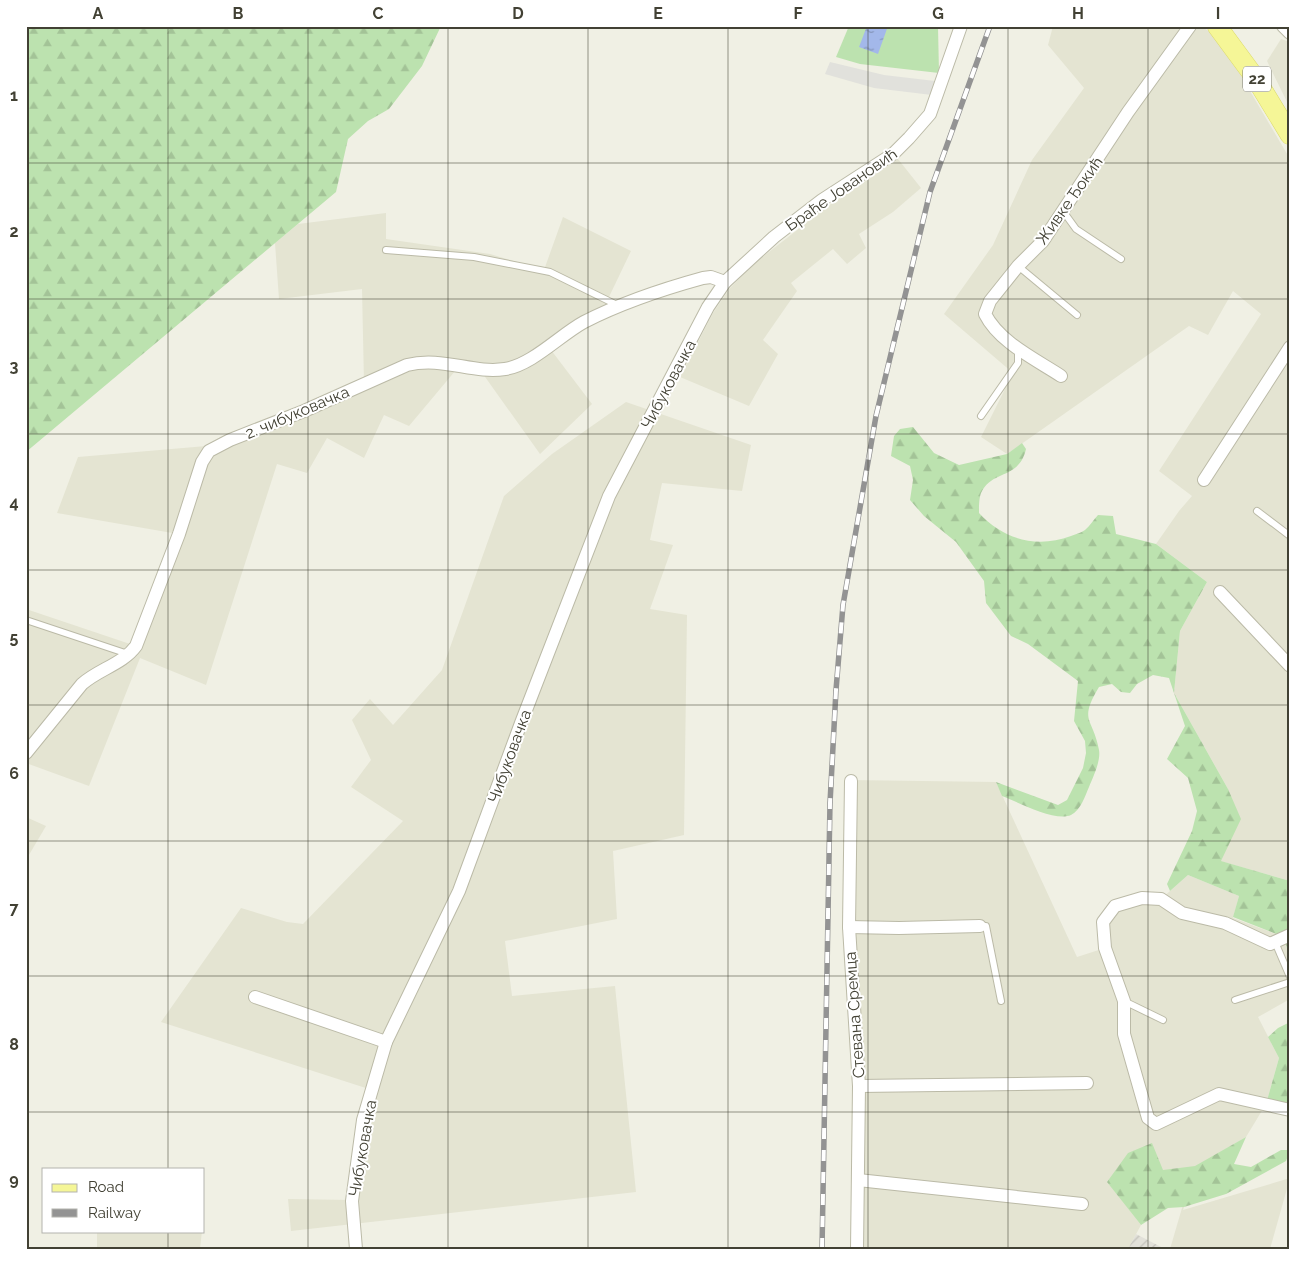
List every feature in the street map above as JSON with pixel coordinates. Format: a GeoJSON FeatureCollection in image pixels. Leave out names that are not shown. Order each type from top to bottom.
{"type":"FeatureCollection","features":[{"type":"Feature","properties":{"kind":"main road","name":"22"},"geometry":{"type":"LineString","coordinates":[[1217,26],[1256,78],[1290,135]]}},
{"type":"Feature","properties":{"kind":"street","name":"Браће Јовановић"},"geometry":{"type":"LineString","coordinates":[[725,282],[774,237],[822,200],[893,154],[909,138],[930,114],[961,26]]}},
{"type":"Feature","properties":{"kind":"street","name":"Живке Ђокић"},"geometry":{"type":"LineString","coordinates":[[1061,376],[1018,348],[991,326],[985,314],[990,301],[1018,266],[1043,241],[1128,112],[1190,26]]}},
{"type":"Feature","properties":{"kind":"street"},"geometry":{"type":"LineString","coordinates":[[1283,26],[1290,33]]}},
{"type":"Feature","properties":{"kind":"street","name":"2. чибуковачка"},"geometry":{"type":"LineString","coordinates":[[130,655],[136,646],[179,534],[202,462],[210,451],[230,440],[304,412],[407,365],[420,361],[435,361],[505,369],[515,366],[583,323],[620,306],[702,278],[717,278],[725,282]]}},
{"type":"Feature","properties":{"kind":"street","name":"Чибуковачка"},"geometry":{"type":"LineString","coordinates":[[356,1249],[352,1201],[363,1120],[386,1042],[459,891],[609,496],[708,308],[725,282]]}},
{"type":"Feature","properties":{"kind":"street"},"geometry":{"type":"LineString","coordinates":[[1204,480],[1290,347]]}},
{"type":"Feature","properties":{"kind":"street"},"geometry":{"type":"LineString","coordinates":[[1220,592],[1290,666]]}},
{"type":"Feature","properties":{"kind":"street"},"geometry":{"type":"LineString","coordinates":[[26,753],[82,684],[90,677],[130,655]]}},
{"type":"Feature","properties":{"kind":"street","name":"Стевана Сремца"},"geometry":{"type":"LineString","coordinates":[[851,781],[849,927],[859,1086],[857,1249]]}},
{"type":"Feature","properties":{"kind":"street"},"geometry":{"type":"LineString","coordinates":[[1290,935],[1270,944],[1225,924],[1189,916],[1161,899],[1142,898],[1115,906],[1103,922],[1105,948],[1124,1001],[1126,1041],[1148,1118],[1156,1124],[1219,1094],[1290,1110]]}},
{"type":"Feature","properties":{"kind":"street"},"geometry":{"type":"LineString","coordinates":[[849,927],[980,926]]}},
{"type":"Feature","properties":{"kind":"street"},"geometry":{"type":"LineString","coordinates":[[255,997],[386,1042]]}},
{"type":"Feature","properties":{"kind":"street"},"geometry":{"type":"LineString","coordinates":[[859,1086],[1086,1083]]}},
{"type":"Feature","properties":{"kind":"street"},"geometry":{"type":"LineString","coordinates":[[858,1180],[1082,1204]]}},
{"type":"Feature","properties":{"kind":"lane"},"geometry":{"type":"LineString","coordinates":[[1063,211],[1076,228],[1121,259]]}},
{"type":"Feature","properties":{"kind":"lane"},"geometry":{"type":"LineString","coordinates":[[386,250],[474,257],[550,272],[620,306]]}},
{"type":"Feature","properties":{"kind":"lane"},"geometry":{"type":"LineString","coordinates":[[1018,266],[1078,315]]}},
{"type":"Feature","properties":{"kind":"lane"},"geometry":{"type":"LineString","coordinates":[[981,416],[1018,363],[1018,348]]}},
{"type":"Feature","properties":{"kind":"lane"},"geometry":{"type":"LineString","coordinates":[[1257,511],[1290,536]]}},
{"type":"Feature","properties":{"kind":"lane"},"geometry":{"type":"LineString","coordinates":[[26,620],[130,655]]}},
{"type":"Feature","properties":{"kind":"lane"},"geometry":{"type":"LineString","coordinates":[[980,926],[986,926],[1001,1001]]}},
{"type":"Feature","properties":{"kind":"lane"},"geometry":{"type":"LineString","coordinates":[[1275,942],[1290,977]]}},
{"type":"Feature","properties":{"kind":"lane"},"geometry":{"type":"LineString","coordinates":[[1235,1000],[1290,982]]}},
{"type":"Feature","properties":{"kind":"lane"},"geometry":{"type":"LineString","coordinates":[[1124,1001],[1163,1020]]}},
{"type":"Feature","properties":{"kind":"shaded area"},"geometry":{"type":"Polygon","coordinates":[[[1053,26],[1200,26],[1209,31],[1240,74],[1290,159],[1290,881],[1220,861],[1228,789],[1174,693],[1180,631],[1207,582],[1156,544],[1192,496],[1159,471],[1261,314],[1233,291],[1208,335],[1189,326],[1007,454],[981,437],[1013,373],[944,314],[993,245],[1032,160],[1084,88],[1048,45],[1053,26]]]}},
{"type":"Feature","properties":{"kind":"shaded area"},"geometry":{"type":"Polygon","coordinates":[[[1281,39],[1290,42],[1290,108],[1267,61],[1281,39]]]}},
{"type":"Feature","properties":{"kind":"shaded area"},"geometry":{"type":"Polygon","coordinates":[[[830,62],[884,75],[935,81],[932,95],[874,88],[825,74],[830,62]]]}},
{"type":"Feature","properties":{"kind":"shaded area"},"geometry":{"type":"Polygon","coordinates":[[[898,159],[921,188],[893,212],[859,234],[866,248],[847,264],[833,249],[791,283],[797,291],[763,340],[778,354],[749,406],[680,377],[713,313],[730,288],[751,266],[828,206],[898,159]]]}},
{"type":"Feature","properties":{"kind":"shaded area"},"geometry":{"type":"Polygon","coordinates":[[[386,213],[386,239],[490,254],[544,270],[563,217],[631,251],[608,299],[606,312],[548,346],[592,404],[540,454],[478,367],[461,364],[409,426],[384,415],[364,458],[327,438],[307,473],[277,464],[206,685],[140,658],[89,786],[26,763],[26,753],[35,744],[26,741],[26,609],[136,646],[178,534],[57,513],[78,457],[218,445],[364,383],[362,289],[279,299],[275,243],[298,224],[386,213]]]}},
{"type":"Feature","properties":{"kind":"shaded area"},"geometry":{"type":"Polygon","coordinates":[[[626,402],[751,445],[742,491],[662,483],[650,540],[673,545],[650,609],[687,615],[684,835],[613,851],[617,919],[505,941],[512,996],[615,986],[636,1192],[291,1231],[288,1199],[352,1200],[372,1090],[161,1022],[241,908],[287,922],[303,924],[403,821],[351,787],[371,760],[352,720],[370,699],[393,725],[442,670],[504,496],[552,454],[626,402]]]}},
{"type":"Feature","properties":{"kind":"shaded area"},"geometry":{"type":"Polygon","coordinates":[[[849,780],[996,782],[1077,957],[1105,948],[1103,922],[1115,906],[1161,899],[1188,875],[1239,896],[1233,918],[1284,937],[1290,960],[1290,999],[1258,1017],[1279,1058],[1266,1104],[1246,1137],[1197,1166],[1183,1210],[1290,1178],[1270,1249],[1170,1249],[1194,1167],[1107,1181],[1141,1225],[1128,1249],[1000,1247],[999,1249],[856,1249],[849,780]]]}},
{"type":"Feature","properties":{"kind":"shaded area"},"geometry":{"type":"Polygon","coordinates":[[[26,817],[46,826],[26,860],[26,817]]]}},
{"type":"Feature","properties":{"kind":"shaded area"},"geometry":{"type":"Polygon","coordinates":[[[97,1232],[202,1232],[200,1249],[97,1249],[97,1232]]]}},
{"type":"Feature","properties":{"kind":"shaded area"},"geometry":{"type":"Polygon","coordinates":[[[1136,1234],[1165,1249],[1128,1249],[1136,1234]]]}},
{"type":"Feature","properties":{"kind":"green space"},"geometry":{"type":"Polygon","coordinates":[[[26,26],[441,26],[422,66],[389,109],[368,121],[348,139],[336,192],[26,452],[26,26]]]}},
{"type":"Feature","properties":{"kind":"green space"},"geometry":{"type":"Polygon","coordinates":[[[849,26],[938,26],[939,73],[860,64],[836,57],[849,26]]]}},
{"type":"Feature","properties":{"kind":"green space"},"geometry":{"type":"Polygon","coordinates":[[[913,427],[934,453],[959,465],[1007,454],[1022,443],[1026,449],[1023,459],[1018,466],[992,480],[981,493],[979,513],[988,522],[1009,535],[1021,539],[1045,542],[1058,540],[1083,531],[1089,527],[1098,515],[1113,516],[1116,534],[1156,544],[1207,582],[1180,631],[1174,693],[1169,678],[1153,675],[1137,684],[1130,693],[1121,692],[1112,684],[1099,687],[1089,707],[1088,714],[1099,750],[1099,759],[1080,806],[1071,815],[1056,816],[1046,814],[1002,796],[996,782],[1058,805],[1067,800],[1083,768],[1086,753],[1085,741],[1074,721],[1078,681],[1028,644],[1011,636],[986,603],[984,581],[956,542],[924,516],[910,500],[913,480],[910,466],[891,456],[894,436],[900,429],[913,427]]]}},
{"type":"Feature","properties":{"kind":"green space"},"geometry":{"type":"Polygon","coordinates":[[[1174,693],[1228,789],[1241,819],[1221,861],[1290,881],[1290,960],[1284,937],[1233,917],[1239,896],[1188,875],[1170,891],[1167,884],[1192,831],[1197,811],[1188,778],[1167,759],[1185,726],[1174,693]]]}},
{"type":"Feature","properties":{"kind":"green space"},"geometry":{"type":"Polygon","coordinates":[[[1290,1022],[1290,1110],[1266,1104],[1279,1058],[1268,1037],[1278,1028],[1290,1022]]]}},
{"type":"Feature","properties":{"kind":"green space"},"geometry":{"type":"Polygon","coordinates":[[[1246,1137],[1234,1164],[1251,1167],[1281,1150],[1290,1150],[1286,1161],[1226,1194],[1184,1207],[1168,1208],[1141,1225],[1107,1182],[1128,1153],[1152,1143],[1163,1170],[1195,1166],[1246,1137]]]}},
{"type":"Feature","properties":{"kind":"water"},"geometry":{"type":"Polygon","coordinates":[[[867,26],[888,26],[878,54],[859,47],[867,26]]]}},
{"type":"Feature","properties":{"kind":"railway"},"geometry":{"type":"LineString","coordinates":[[822,1249],[830,803],[843,605],[876,416],[930,192],[990,26]]}}]}
